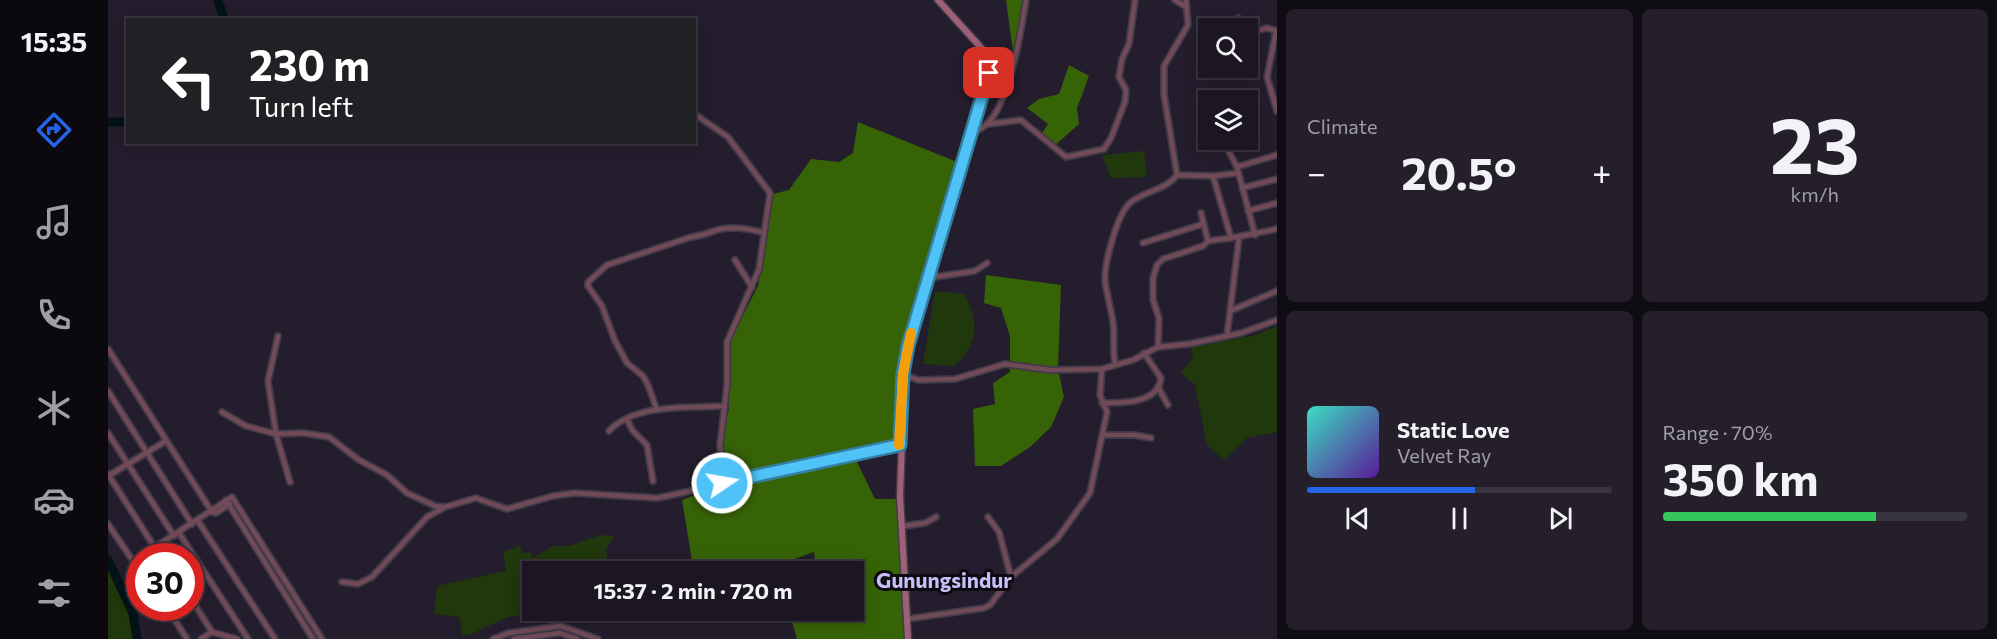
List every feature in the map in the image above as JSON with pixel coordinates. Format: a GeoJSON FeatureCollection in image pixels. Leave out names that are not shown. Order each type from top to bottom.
{"type":"FeatureCollection","features":[{"type":"Feature","properties":{"kind":"main road"},"geometry":{"type":"LineString","coordinates":[[908,639],[900,445],[903,374],[908,346],[987,82],[988,59],[978,43],[938,0]]}},
{"type":"Feature","properties":{"kind":"street"},"geometry":{"type":"LineString","coordinates":[[988,124],[999,105],[1016,58],[1026,0]]}},
{"type":"Feature","properties":{"kind":"street"},"geometry":{"type":"LineString","coordinates":[[970,135],[988,124],[1021,120],[1066,157],[1104,149],[1111,138],[1125,102],[1126,90],[1119,77],[1122,59],[1129,44],[1135,0]]}},
{"type":"Feature","properties":{"kind":"street"},"geometry":{"type":"LineString","coordinates":[[1175,0],[1186,7]]}},
{"type":"Feature","properties":{"kind":"street"},"geometry":{"type":"LineString","coordinates":[[1177,174],[1164,95],[1164,66],[1166,58],[1188,25],[1186,0]]}},
{"type":"Feature","properties":{"kind":"street"},"geometry":{"type":"LineString","coordinates":[[1258,30],[1267,28],[1277,31],[1269,60],[1268,84],[1277,108]]}},
{"type":"Feature","properties":{"kind":"street"},"geometry":{"type":"LineString","coordinates":[[1269,60],[1277,57]]}},
{"type":"Feature","properties":{"kind":"street"},"geometry":{"type":"LineString","coordinates":[[1268,84],[1277,81]]}},
{"type":"Feature","properties":{"kind":"street"},"geometry":{"type":"LineString","coordinates":[[696,116],[728,137],[740,156],[768,187],[770,193],[762,232],[759,269],[727,342],[725,406],[720,445],[722,483]]}},
{"type":"Feature","properties":{"kind":"street"},"geometry":{"type":"LineString","coordinates":[[1228,150],[1237,166],[1255,235]]}},
{"type":"Feature","properties":{"kind":"street"},"geometry":{"type":"LineString","coordinates":[[1237,166],[1277,155]]}},
{"type":"Feature","properties":{"kind":"street"},"geometry":{"type":"LineString","coordinates":[[1115,364],[1111,344],[1114,325],[1105,279],[1111,247],[1123,210],[1131,202],[1162,187],[1177,174],[1213,176],[1238,173]]}},
{"type":"Feature","properties":{"kind":"street"},"geometry":{"type":"LineString","coordinates":[[1213,176],[1231,238]]}},
{"type":"Feature","properties":{"kind":"street"},"geometry":{"type":"LineString","coordinates":[[1242,188],[1277,179]]}},
{"type":"Feature","properties":{"kind":"street"},"geometry":{"type":"LineString","coordinates":[[1248,211],[1277,203]]}},
{"type":"Feature","properties":{"kind":"street"},"geometry":{"type":"LineString","coordinates":[[1201,213],[1208,241]]}},
{"type":"Feature","properties":{"kind":"street"},"geometry":{"type":"LineString","coordinates":[[1143,243],[1203,224]]}},
{"type":"Feature","properties":{"kind":"street"},"geometry":{"type":"LineString","coordinates":[[657,410],[643,376],[627,363],[615,341],[602,306],[588,286],[588,282],[607,265],[691,237],[705,236],[715,230],[740,228],[762,232]]}},
{"type":"Feature","properties":{"kind":"street"},"geometry":{"type":"LineString","coordinates":[[1158,346],[1159,318],[1153,300],[1154,278],[1157,265],[1163,259],[1203,246],[1208,241],[1239,238],[1277,229]]}},
{"type":"Feature","properties":{"kind":"street"},"geometry":{"type":"LineString","coordinates":[[1227,336],[1239,238]]}},
{"type":"Feature","properties":{"kind":"street"},"geometry":{"type":"LineString","coordinates":[[735,260],[752,287]]}},
{"type":"Feature","properties":{"kind":"street"},"geometry":{"type":"LineString","coordinates":[[928,278],[975,271],[987,263]]}},
{"type":"Feature","properties":{"kind":"street"},"geometry":{"type":"LineString","coordinates":[[1230,311],[1277,291]]}},
{"type":"Feature","properties":{"kind":"street"},"geometry":{"type":"LineString","coordinates":[[903,374],[918,380],[955,379],[1005,364],[1050,370],[1102,369],[1133,360],[1158,346],[1190,344],[1277,321]]}},
{"type":"Feature","properties":{"kind":"street"},"geometry":{"type":"LineString","coordinates":[[278,336],[268,381],[276,434],[290,482]]}},
{"type":"Feature","properties":{"kind":"street"},"geometry":{"type":"LineString","coordinates":[[108,349],[212,512]]}},
{"type":"Feature","properties":{"kind":"street"},"geometry":{"type":"LineString","coordinates":[[1102,403],[1128,403],[1152,395],[1161,378],[1144,353]]}},
{"type":"Feature","properties":{"kind":"street"},"geometry":{"type":"LineString","coordinates":[[907,619],[984,608],[990,604],[1011,577],[1057,539],[1090,493],[1107,412],[1102,403],[1102,369]]}},
{"type":"Feature","properties":{"kind":"street"},"geometry":{"type":"LineString","coordinates":[[1158,387],[1168,405]]}},
{"type":"Feature","properties":{"kind":"street"},"geometry":{"type":"LineString","coordinates":[[108,391],[192,524]]}},
{"type":"Feature","properties":{"kind":"street"},"geometry":{"type":"LineString","coordinates":[[609,431],[617,422],[657,410],[725,406]]}},
{"type":"Feature","properties":{"kind":"street"},"geometry":{"type":"LineString","coordinates":[[222,412],[246,426],[276,434],[304,432],[329,437],[359,460],[387,475],[407,493],[435,506],[445,507]]}},
{"type":"Feature","properties":{"kind":"street"},"geometry":{"type":"LineString","coordinates":[[627,418],[632,430],[647,445],[653,481]]}},
{"type":"Feature","properties":{"kind":"street"},"geometry":{"type":"LineString","coordinates":[[108,433],[174,536]]}},
{"type":"Feature","properties":{"kind":"street"},"geometry":{"type":"LineString","coordinates":[[1104,435],[1151,438]]}},
{"type":"Feature","properties":{"kind":"street"},"geometry":{"type":"LineString","coordinates":[[153,543],[108,475],[166,441]]}},
{"type":"Feature","properties":{"kind":"street"},"geometry":{"type":"LineString","coordinates":[[342,582],[358,584],[372,577],[427,517],[445,507],[476,498],[507,509],[553,496],[574,493],[658,498],[686,494],[722,483],[900,445]]}},
{"type":"Feature","properties":{"kind":"street"},"geometry":{"type":"LineString","coordinates":[[163,543],[212,512],[216,513],[228,502],[235,501],[322,639]]}},
{"type":"Feature","properties":{"kind":"street"},"geometry":{"type":"LineString","coordinates":[[228,502],[313,639]]}},
{"type":"Feature","properties":{"kind":"street"},"geometry":{"type":"LineString","coordinates":[[903,526],[925,523],[936,517]]}},
{"type":"Feature","properties":{"kind":"street"},"geometry":{"type":"LineString","coordinates":[[988,517],[999,532],[1011,577]]}},
{"type":"Feature","properties":{"kind":"street"},"geometry":{"type":"LineString","coordinates":[[198,521],[275,639]]}},
{"type":"Feature","properties":{"kind":"street"},"geometry":{"type":"LineString","coordinates":[[108,524],[126,551]]}},
{"type":"Feature","properties":{"kind":"street"},"geometry":{"type":"LineString","coordinates":[[179,533],[248,639]]}},
{"type":"Feature","properties":{"kind":"street"},"geometry":{"type":"LineString","coordinates":[[204,619],[212,632],[237,639]]}},
{"type":"Feature","properties":{"kind":"street"},"geometry":{"type":"LineString","coordinates":[[175,621],[187,639]]}},
{"type":"Feature","properties":{"kind":"street"},"geometry":{"type":"LineString","coordinates":[[493,639],[509,633],[561,626],[598,639]]}},
{"type":"Feature","properties":{"kind":"street"},"geometry":{"type":"LineString","coordinates":[[201,639],[212,632]]}},
{"type":"Feature","properties":{"kind":"street"},"geometry":{"type":"LineString","coordinates":[[514,639],[560,633],[577,639]]}},
{"type":"Feature","properties":{"kind":"green space"},"geometry":{"type":"Polygon","coordinates":[[[1006,0],[1026,0],[1014,59],[1006,0]]]}},
{"type":"Feature","properties":{"kind":"green space"},"geometry":{"type":"Polygon","coordinates":[[[1069,65],[1089,76],[1077,108],[1079,124],[1052,148],[1042,133],[1048,124],[1027,108],[1039,99],[1059,94],[1069,65]]]}},
{"type":"Feature","properties":{"kind":"green space"},"geometry":{"type":"Polygon","coordinates":[[[858,122],[962,164],[904,369],[901,448],[855,458],[875,499],[901,499],[907,639],[797,639],[792,621],[864,621],[864,561],[815,561],[814,552],[789,561],[692,561],[682,500],[720,486],[716,458],[729,409],[729,343],[758,286],[773,194],[789,190],[811,159],[839,162],[853,153],[858,122]]]}},
{"type":"Feature","properties":{"kind":"green space"},"geometry":{"type":"Polygon","coordinates":[[[1144,151],[1147,177],[1111,178],[1102,155],[1144,151]]]}},
{"type":"Feature","properties":{"kind":"green space"},"geometry":{"type":"Polygon","coordinates":[[[986,275],[1061,285],[1058,369],[1064,397],[1051,427],[1030,447],[1001,466],[975,466],[973,409],[995,404],[993,383],[1010,372],[1010,336],[1001,308],[984,303],[986,275]]]}},
{"type":"Feature","properties":{"kind":"green space"},"geometry":{"type":"Polygon","coordinates":[[[935,291],[965,294],[973,315],[972,341],[962,358],[954,366],[923,364],[935,291]]]}},
{"type":"Feature","properties":{"kind":"green space"},"geometry":{"type":"Polygon","coordinates":[[[1277,326],[1277,432],[1247,438],[1225,460],[1207,446],[1195,385],[1181,373],[1193,360],[1191,347],[1256,335],[1277,326]]]}},
{"type":"Feature","properties":{"kind":"green space"},"geometry":{"type":"Polygon","coordinates":[[[600,535],[614,536],[606,549],[607,561],[522,561],[522,615],[508,617],[469,635],[462,635],[460,617],[434,614],[437,586],[506,571],[503,552],[519,546],[523,553],[530,552],[533,558],[553,546],[569,546],[600,535]]]}},
{"type":"Feature","properties":{"kind":"green space"},"geometry":{"type":"Polygon","coordinates":[[[108,563],[117,577],[126,604],[126,621],[132,621],[138,639],[108,639],[108,563]]]}},
{"type":"Feature","properties":{"kind":"waterway"},"geometry":{"type":"LineString","coordinates":[[218,0],[223,18]]}},
{"type":"Feature","properties":{"kind":"waterway"},"geometry":{"type":"LineString","coordinates":[[108,122],[126,122]]}},
{"type":"Feature","properties":{"kind":"waterway"},"geometry":{"type":"LineString","coordinates":[[108,560],[133,613],[137,639]]}},
{"type":"Feature","properties":{"kind":"slow traffic"},"geometry":{"type":"LineString","coordinates":[[899,445],[904,360],[911,333]]}},
{"type":"Feature","properties":{"kind":"district","name":"Gunungsindur"},"geometry":{"type":"Point","coordinates":[944,579]}},
{"type":"Feature","properties":{"kind":"route"},"geometry":{"type":"LineString","coordinates":[[722,483],[900,445],[904,360],[989,73]]}}]}
